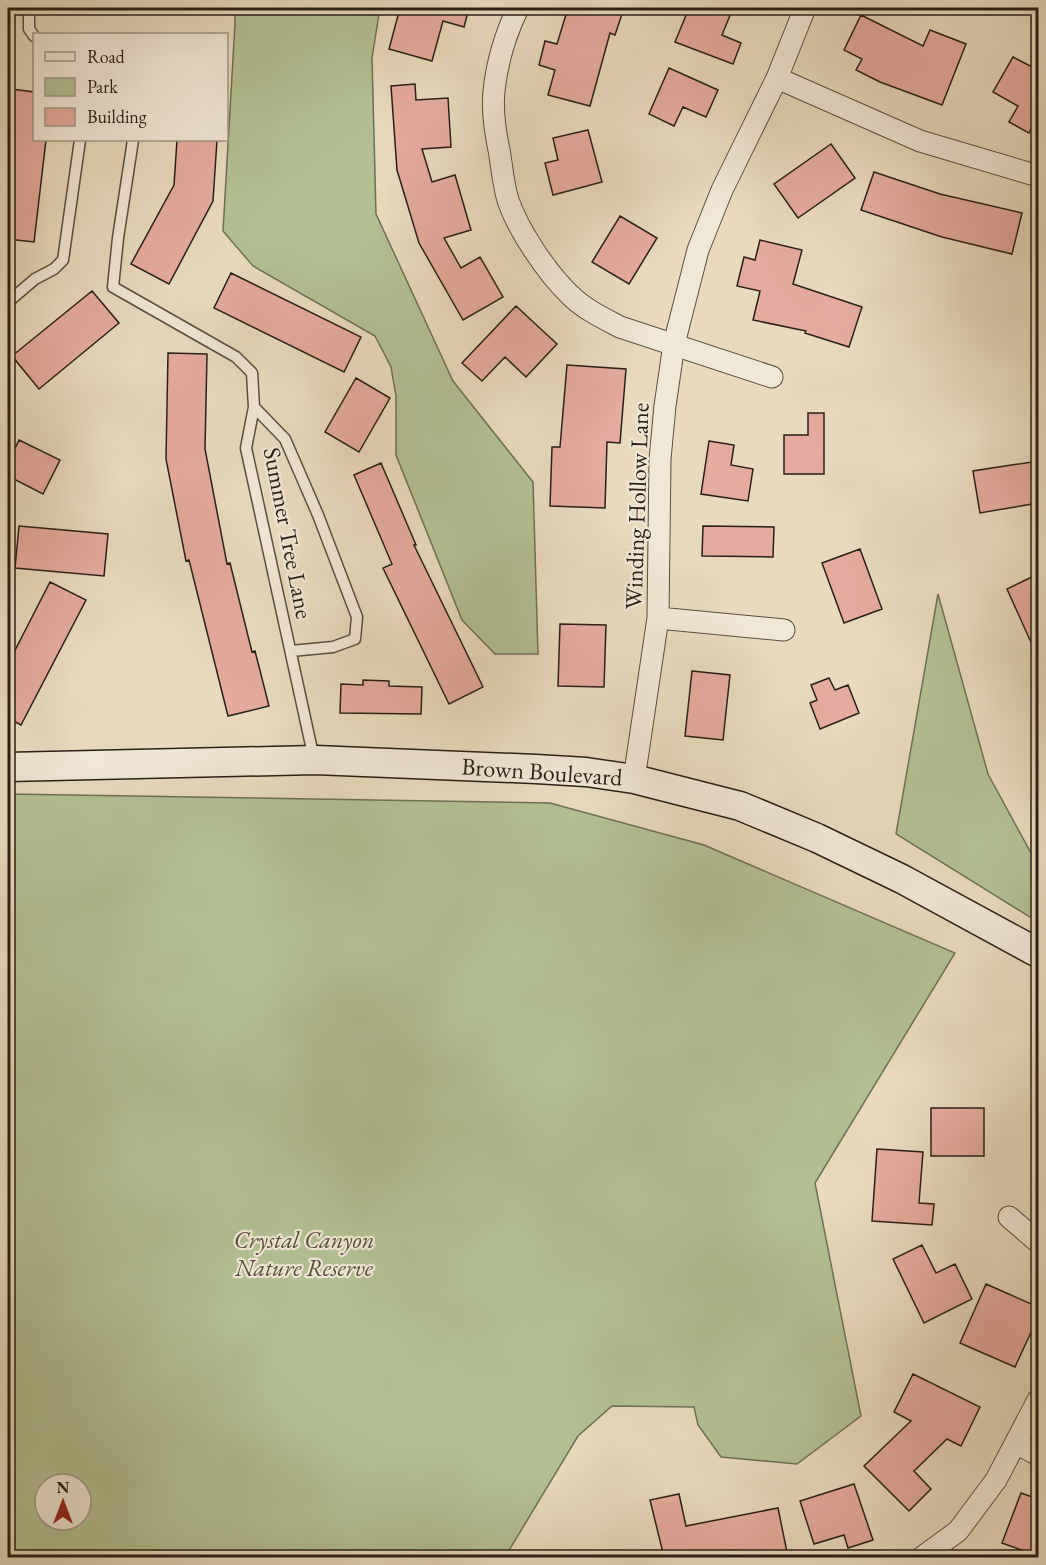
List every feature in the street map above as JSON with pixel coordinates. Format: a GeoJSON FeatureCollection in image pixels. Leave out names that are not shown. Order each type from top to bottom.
{"type":"FeatureCollection","features":[{"type":"Feature","properties":{"kind":"street"},"geometry":{"type":"LineString","coordinates":[[518,8],[500,57],[493,92],[495,132],[508,199],[520,225],[549,273],[572,297],[598,316],[620,327],[772,377]]}},
{"type":"Feature","properties":{"kind":"street","name":"Winding Hollow Lane"},"geometry":{"type":"LineString","coordinates":[[634,779],[658,618],[660,459],[665,406],[675,344],[698,250],[722,190],[777,78],[806,8]]}},
{"type":"Feature","properties":{"kind":"street"},"geometry":{"type":"LineString","coordinates":[[777,78],[920,141],[1038,176]]}},
{"type":"Feature","properties":{"kind":"street"},"geometry":{"type":"LineString","coordinates":[[658,618],[784,630]]}},
{"type":"Feature","properties":{"kind":"street","name":"Brown Boulevard"},"geometry":{"type":"LineString","coordinates":[[8,767],[315,760],[536,769],[586,772],[634,779],[740,806],[817,838],[902,879],[1038,953]]}},
{"type":"Feature","properties":{"kind":"street"},"geometry":{"type":"LineString","coordinates":[[1009,1217],[1038,1242]]}},
{"type":"Feature","properties":{"kind":"street"},"geometry":{"type":"LineString","coordinates":[[921,1557],[958,1531],[996,1480],[1038,1400]]}},
{"type":"Feature","properties":{"kind":"street"},"geometry":{"type":"LineString","coordinates":[[1016,1443],[1038,1455]]}},
{"type":"Feature","properties":{"kind":"lane"},"geometry":{"type":"LineString","coordinates":[[29,8],[29,29],[33,35]]}},
{"type":"Feature","properties":{"kind":"lane"},"geometry":{"type":"LineString","coordinates":[[8,302],[35,279],[54,269],[63,260],[80,141]]}},
{"type":"Feature","properties":{"kind":"lane","name":"Summer Tree Lane"},"geometry":{"type":"LineString","coordinates":[[133,141],[113,287],[236,357],[252,373],[254,407],[246,448],[315,760]]}},
{"type":"Feature","properties":{"kind":"lane"},"geometry":{"type":"LineString","coordinates":[[254,407],[285,439],[318,515],[357,617],[355,639],[333,647],[291,651]]}},
{"type":"Feature","properties":{"kind":"green space"},"geometry":{"type":"Polygon","coordinates":[[[235,8],[380,8],[372,58],[376,214],[453,381],[533,482],[538,654],[495,654],[462,620],[396,455],[396,396],[391,367],[375,336],[253,266],[223,231],[235,8]]]}},
{"type":"Feature","properties":{"kind":"green space"},"geometry":{"type":"Polygon","coordinates":[[[938,594],[988,774],[1038,866],[1038,922],[896,834],[938,594]]]}},
{"type":"Feature","properties":{"kind":"green space","name":"Crystal Canyon Nature Reserve"},"geometry":{"type":"Polygon","coordinates":[[[8,794],[550,803],[704,845],[955,953],[815,1183],[861,1416],[797,1464],[721,1457],[698,1425],[694,1407],[612,1406],[578,1436],[505,1557],[8,1557],[8,794]]]}},
{"type":"Feature","properties":{"kind":"building"},"geometry":{"type":"Polygon","coordinates":[[[400,8],[469,8],[464,27],[443,21],[432,61],[389,49],[400,8]]]}},
{"type":"Feature","properties":{"kind":"building"},"geometry":{"type":"Polygon","coordinates":[[[568,8],[624,8],[615,35],[610,33],[590,106],[548,95],[555,70],[539,65],[545,41],[557,44],[568,8]]]}},
{"type":"Feature","properties":{"kind":"building"},"geometry":{"type":"Polygon","coordinates":[[[689,8],[733,8],[722,35],[741,43],[733,64],[675,42],[689,8]]]}},
{"type":"Feature","properties":{"kind":"building"},"geometry":{"type":"Polygon","coordinates":[[[861,15],[923,46],[930,30],[966,44],[942,105],[880,82],[856,70],[862,59],[844,50],[861,15]]]}},
{"type":"Feature","properties":{"kind":"building"},"geometry":{"type":"Polygon","coordinates":[[[1013,57],[1038,70],[1038,115],[1029,133],[1009,122],[1018,106],[993,92],[1013,57]]]}},
{"type":"Feature","properties":{"kind":"building"},"geometry":{"type":"Polygon","coordinates":[[[669,68],[718,90],[706,117],[683,107],[674,126],[649,114],[669,68]]]}},
{"type":"Feature","properties":{"kind":"building"},"geometry":{"type":"Polygon","coordinates":[[[415,84],[416,100],[448,98],[451,147],[422,149],[432,182],[455,175],[471,230],[444,238],[461,268],[480,257],[503,297],[463,320],[419,243],[397,170],[391,86],[415,84]]]}},
{"type":"Feature","properties":{"kind":"building"},"geometry":{"type":"Polygon","coordinates":[[[11,89],[33,92],[33,141],[46,141],[34,242],[8,239],[8,119],[11,89]]]}},
{"type":"Feature","properties":{"kind":"building"},"geometry":{"type":"Polygon","coordinates":[[[588,130],[602,182],[553,195],[545,163],[558,160],[553,138],[588,130]]]}},
{"type":"Feature","properties":{"kind":"building"},"geometry":{"type":"Polygon","coordinates":[[[177,141],[217,141],[213,201],[169,284],[131,264],[174,185],[177,141]]]}},
{"type":"Feature","properties":{"kind":"building"},"geometry":{"type":"Polygon","coordinates":[[[831,144],[855,178],[798,218],[774,184],[831,144]]]}},
{"type":"Feature","properties":{"kind":"building"},"geometry":{"type":"Polygon","coordinates":[[[874,172],[940,194],[1022,213],[1012,254],[942,237],[861,210],[874,172]]]}},
{"type":"Feature","properties":{"kind":"building"},"geometry":{"type":"Polygon","coordinates":[[[620,216],[657,238],[629,284],[592,262],[620,216]]]}},
{"type":"Feature","properties":{"kind":"building"},"geometry":{"type":"Polygon","coordinates":[[[760,240],[802,250],[793,284],[862,307],[849,347],[805,333],[806,331],[753,320],[760,291],[737,286],[744,257],[755,260],[760,240]]]}},
{"type":"Feature","properties":{"kind":"building"},"geometry":{"type":"Polygon","coordinates":[[[231,273],[361,337],[344,372],[214,308],[231,273]]]}},
{"type":"Feature","properties":{"kind":"building"},"geometry":{"type":"Polygon","coordinates":[[[92,291],[119,323],[39,389],[12,356],[92,291]]]}},
{"type":"Feature","properties":{"kind":"building"},"geometry":{"type":"Polygon","coordinates":[[[516,306],[557,344],[526,377],[505,357],[482,381],[462,363],[516,306]]]}},
{"type":"Feature","properties":{"kind":"building"},"geometry":{"type":"Polygon","coordinates":[[[168,353],[207,354],[205,449],[227,564],[230,563],[252,652],[255,651],[269,706],[228,716],[189,560],[186,561],[166,459],[168,353]]]}},
{"type":"Feature","properties":{"kind":"building"},"geometry":{"type":"Polygon","coordinates":[[[567,365],[626,369],[620,443],[607,442],[605,508],[550,506],[552,447],[560,447],[567,365]]]}},
{"type":"Feature","properties":{"kind":"building"},"geometry":{"type":"Polygon","coordinates":[[[356,378],[390,398],[359,452],[325,432],[356,378]]]}},
{"type":"Feature","properties":{"kind":"building"},"geometry":{"type":"Polygon","coordinates":[[[808,413],[824,413],[824,474],[784,474],[784,435],[808,435],[808,413]]]}},
{"type":"Feature","properties":{"kind":"building"},"geometry":{"type":"Polygon","coordinates":[[[19,440],[60,460],[43,494],[8,476],[8,463],[19,440]]]}},
{"type":"Feature","properties":{"kind":"building"},"geometry":{"type":"Polygon","coordinates":[[[709,441],[734,445],[731,465],[753,469],[748,501],[701,494],[709,441]]]}},
{"type":"Feature","properties":{"kind":"building"},"geometry":{"type":"Polygon","coordinates":[[[1038,461],[1038,503],[980,513],[973,471],[1038,461]]]}},
{"type":"Feature","properties":{"kind":"building"},"geometry":{"type":"Polygon","coordinates":[[[381,463],[416,545],[414,545],[483,687],[449,704],[383,568],[392,564],[354,475],[381,463]]]}},
{"type":"Feature","properties":{"kind":"building"},"geometry":{"type":"Polygon","coordinates":[[[19,526],[108,534],[104,576],[15,568],[19,526]]]}},
{"type":"Feature","properties":{"kind":"building"},"geometry":{"type":"Polygon","coordinates":[[[703,526],[774,527],[773,557],[702,556],[703,526]]]}},
{"type":"Feature","properties":{"kind":"building"},"geometry":{"type":"Polygon","coordinates":[[[860,549],[882,609],[844,623],[822,563],[860,549]]]}},
{"type":"Feature","properties":{"kind":"building"},"geometry":{"type":"Polygon","coordinates":[[[1038,574],[1038,658],[1007,589],[1038,574]]]}},
{"type":"Feature","properties":{"kind":"building"},"geometry":{"type":"Polygon","coordinates":[[[50,582],[86,600],[21,725],[8,718],[8,664],[50,582]]]}},
{"type":"Feature","properties":{"kind":"building"},"geometry":{"type":"Polygon","coordinates":[[[560,624],[606,625],[604,687],[558,686],[560,624]]]}},
{"type":"Feature","properties":{"kind":"building"},"geometry":{"type":"Polygon","coordinates":[[[692,671],[730,675],[723,740],[685,736],[692,671]]]}},
{"type":"Feature","properties":{"kind":"building"},"geometry":{"type":"Polygon","coordinates":[[[829,678],[835,690],[848,685],[859,713],[820,729],[810,703],[817,700],[811,685],[829,678]]]}},
{"type":"Feature","properties":{"kind":"building"},"geometry":{"type":"Polygon","coordinates":[[[363,680],[389,681],[389,686],[422,687],[421,714],[340,713],[341,684],[363,685],[363,680]]]}},
{"type":"Feature","properties":{"kind":"building"},"geometry":{"type":"Polygon","coordinates":[[[931,1108],[984,1108],[984,1156],[931,1156],[931,1108]]]}},
{"type":"Feature","properties":{"kind":"building"},"geometry":{"type":"Polygon","coordinates":[[[877,1149],[923,1152],[919,1203],[934,1204],[932,1225],[872,1221],[877,1149]]]}},
{"type":"Feature","properties":{"kind":"building"},"geometry":{"type":"Polygon","coordinates":[[[922,1245],[936,1273],[955,1264],[972,1299],[924,1323],[893,1259],[922,1245]]]}},
{"type":"Feature","properties":{"kind":"building"},"geometry":{"type":"Polygon","coordinates":[[[986,1284],[1038,1307],[1038,1317],[1015,1367],[960,1343],[986,1284]]]}},
{"type":"Feature","properties":{"kind":"building"},"geometry":{"type":"Polygon","coordinates":[[[913,1374],[980,1407],[961,1446],[947,1439],[914,1471],[931,1489],[909,1511],[864,1466],[911,1421],[894,1412],[913,1374]]]}},
{"type":"Feature","properties":{"kind":"building"},"geometry":{"type":"Polygon","coordinates":[[[854,1484],[873,1540],[848,1548],[844,1535],[814,1544],[800,1501],[854,1484]]]}},
{"type":"Feature","properties":{"kind":"building"},"geometry":{"type":"Polygon","coordinates":[[[1021,1493],[1038,1499],[1038,1556],[1002,1543],[1021,1493]]]}},
{"type":"Feature","properties":{"kind":"building"},"geometry":{"type":"Polygon","coordinates":[[[679,1494],[686,1526],[778,1508],[788,1557],[664,1557],[650,1500],[679,1494]]]}}]}
